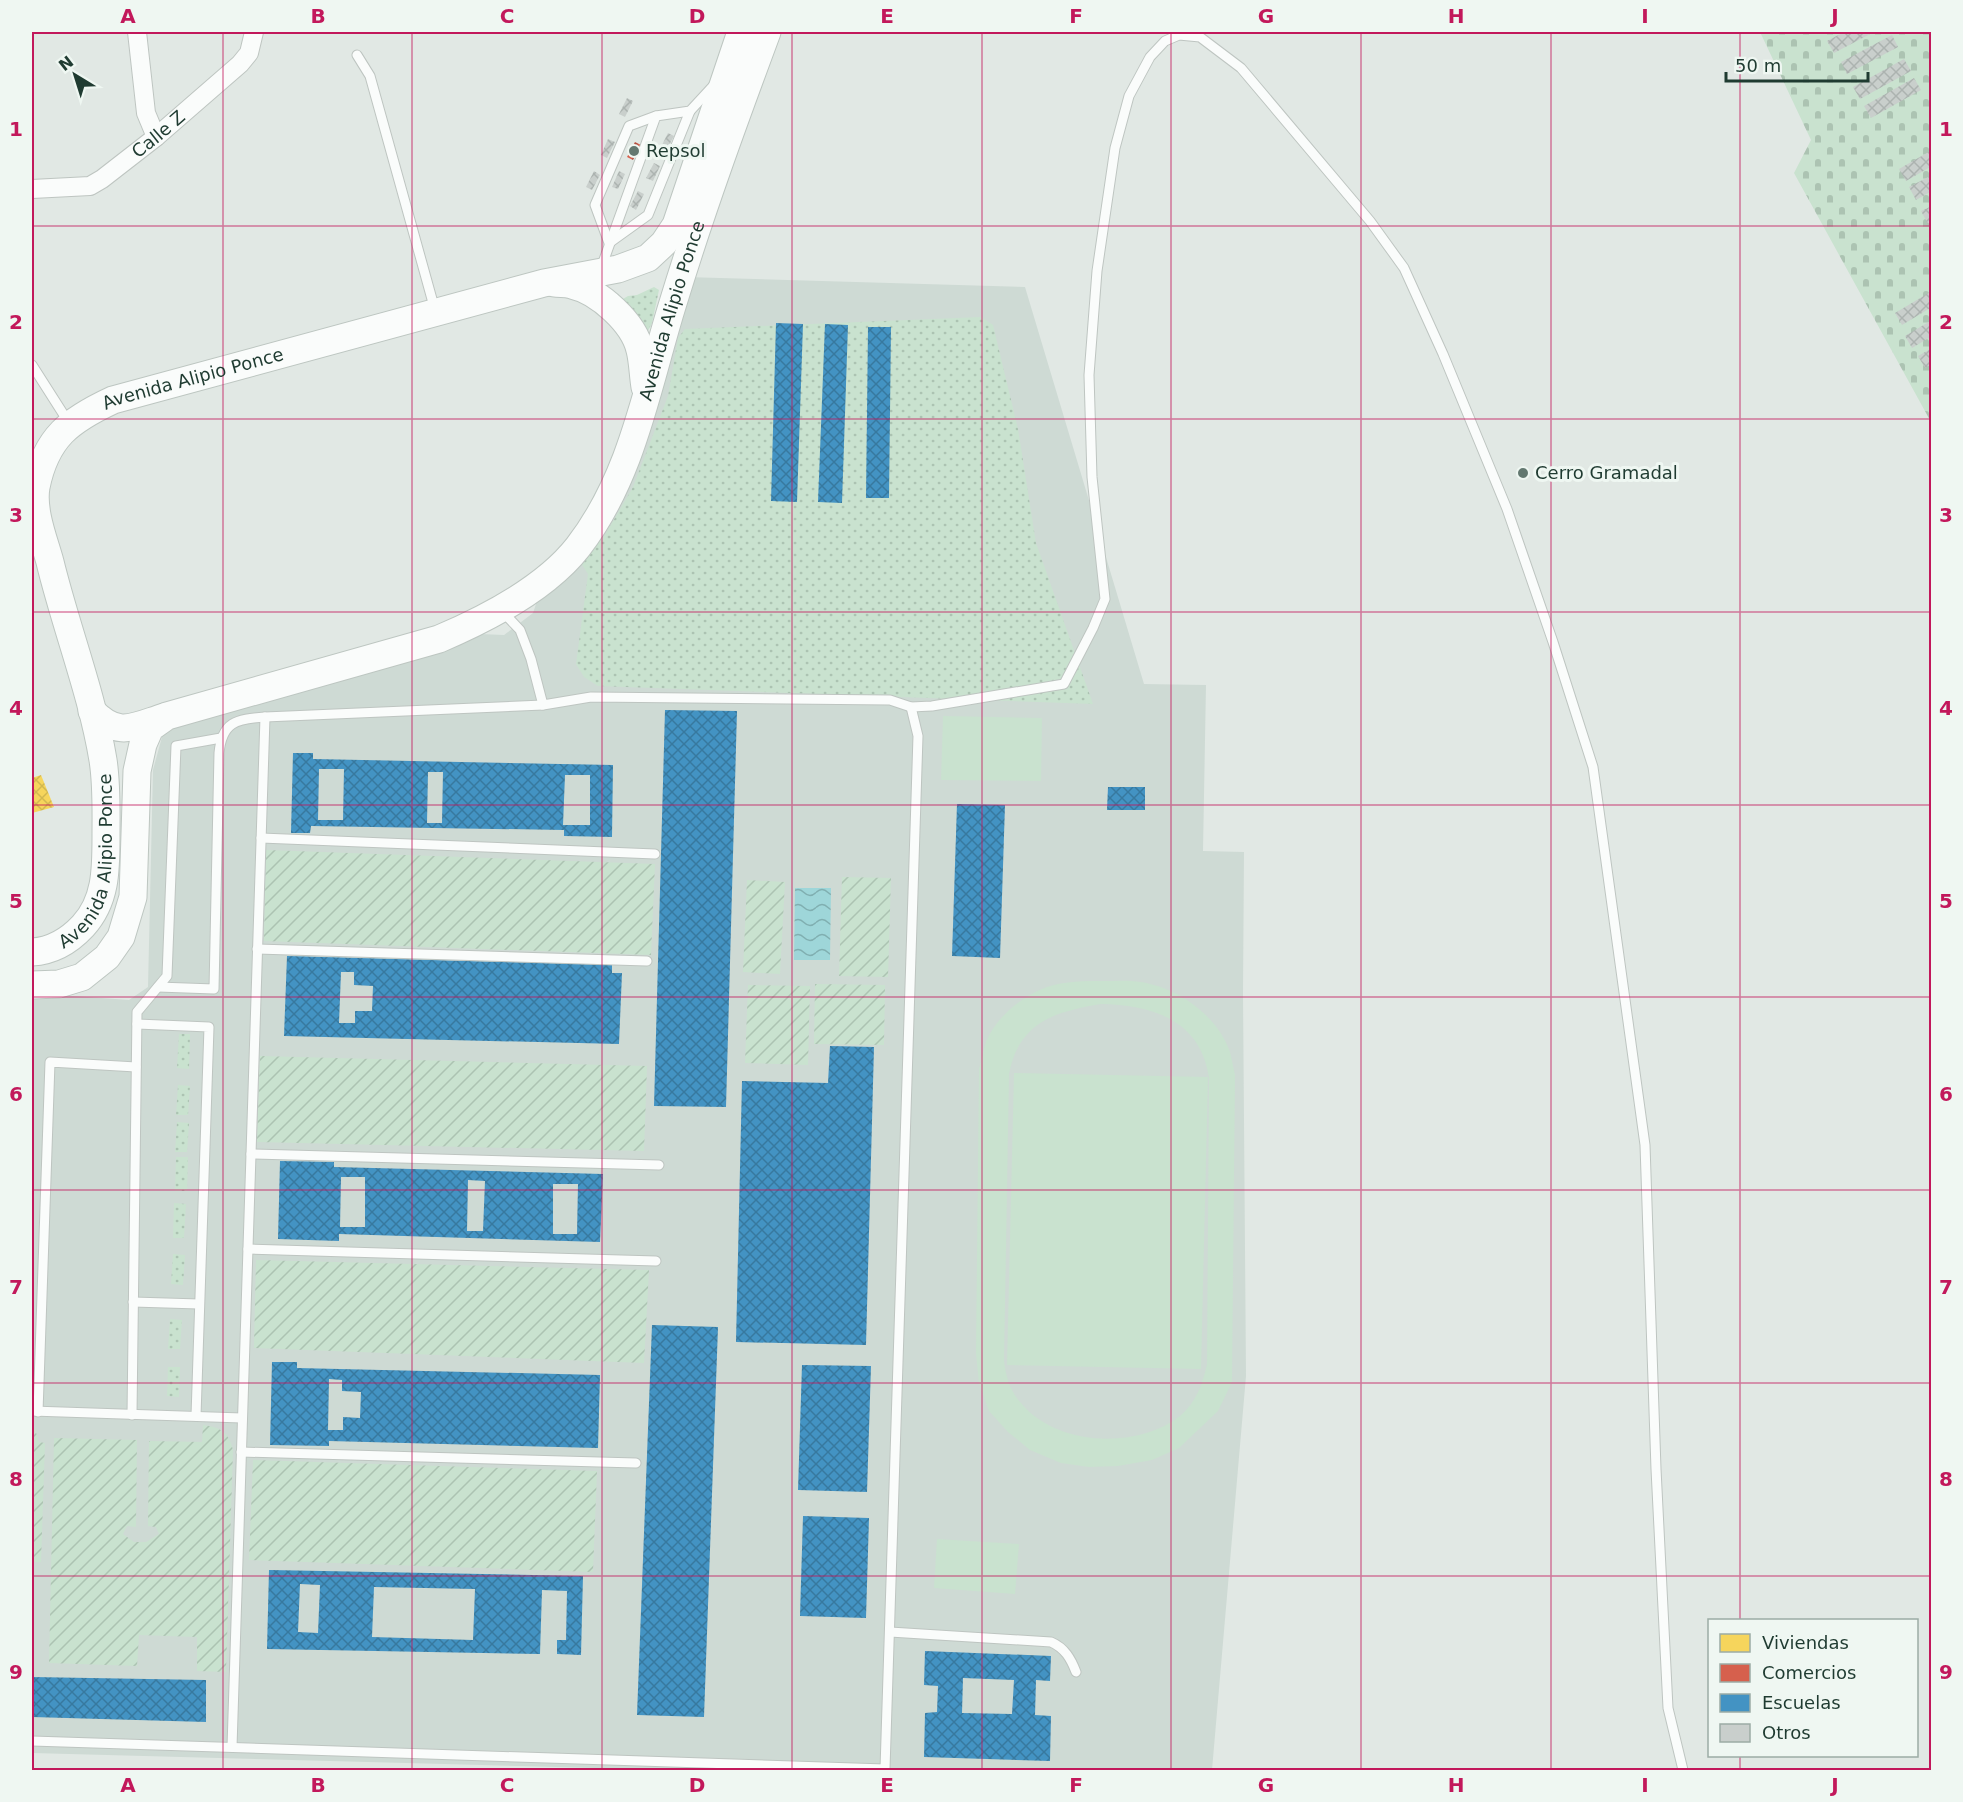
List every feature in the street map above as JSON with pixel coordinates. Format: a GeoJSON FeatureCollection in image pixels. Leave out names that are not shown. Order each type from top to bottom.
{"type":"FeatureCollection","features":[{"type":"Feature","properties":{"kind":"main road","name":"Avenida Alipio Ponce"},"geometry":{"type":"LineString","coordinates":[[32,986],[59,984],[82,977],[107,957],[121,937],[133,897],[137,771],[143,744],[150,728],[167,716],[439,639],[479,622],[500,609],[547,576],[577,549],[601,514],[619,478],[647,400],[740,73],[741,32]]}},
{"type":"Feature","properties":{"kind":"main road","name":"Avenida Alipio Ponce"},"geometry":{"type":"LineString","coordinates":[[32,952],[43,951],[61,943],[76,933],[92,916],[100,899],[106,873],[103,761],[92,711],[53,577],[37,511],[36,489],[50,447],[70,425],[84,414],[113,400],[544,283],[618,268],[648,258],[664,243],[676,225],[740,73],[767,32]]}},
{"type":"Feature","properties":{"kind":"main road"},"geometry":{"type":"LineString","coordinates":[[544,283],[573,285],[591,293],[614,309],[630,328],[640,348],[647,400]]}},
{"type":"Feature","properties":{"kind":"main road"},"geometry":{"type":"LineString","coordinates":[[92,711],[103,722],[115,728],[130,728],[167,716]]}},
{"type":"Feature","properties":{"kind":"street"},"geometry":{"type":"LineString","coordinates":[[137,32],[146,113],[156,137]]}},
{"type":"Feature","properties":{"kind":"street","name":"Calle Z"},"geometry":{"type":"LineString","coordinates":[[32,189],[90,186],[102,179],[156,137],[240,64],[249,53],[254,32]]}},
{"type":"Feature","properties":{"kind":"lane"},"geometry":{"type":"LineString","coordinates":[[158,987],[214,989],[221,738],[228,726],[238,720],[543,705],[591,697],[890,700],[911,707],[932,706],[1064,684],[1105,599],[1092,477],[1089,375],[1097,271],[1115,148],[1129,96],[1150,57],[1165,41],[1179,35],[1200,37],[1241,68],[1370,221],[1404,268],[1508,509],[1593,767],[1645,1145],[1656,1469],[1668,1708],[1683,1770]]}},
{"type":"Feature","properties":{"kind":"lane"},"geometry":{"type":"LineString","coordinates":[[357,55],[370,76],[436,312]]}},
{"type":"Feature","properties":{"kind":"lane"},"geometry":{"type":"LineString","coordinates":[[609,243],[595,205],[629,126],[656,116],[690,111],[740,73]]}},
{"type":"Feature","properties":{"kind":"lane"},"geometry":{"type":"LineString","coordinates":[[609,243],[648,214],[690,111]]}},
{"type":"Feature","properties":{"kind":"lane"},"geometry":{"type":"LineString","coordinates":[[601,271],[609,243],[656,116]]}},
{"type":"Feature","properties":{"kind":"lane"},"geometry":{"type":"LineString","coordinates":[[32,365],[70,425]]}},
{"type":"Feature","properties":{"kind":"lane"},"geometry":{"type":"LineString","coordinates":[[500,609],[520,630],[531,659],[543,705]]}},
{"type":"Feature","properties":{"kind":"lane"},"geometry":{"type":"LineString","coordinates":[[32,1741],[885,1769],[918,736],[911,707]]}},
{"type":"Feature","properties":{"kind":"lane"},"geometry":{"type":"LineString","coordinates":[[232,1747],[265,717]]}},
{"type":"Feature","properties":{"kind":"lane"},"geometry":{"type":"LineString","coordinates":[[132,1415],[137,1012],[167,976],[176,746],[221,738]]}},
{"type":"Feature","properties":{"kind":"lane"},"geometry":{"type":"LineString","coordinates":[[261,838],[655,854]]}},
{"type":"Feature","properties":{"kind":"lane"},"geometry":{"type":"LineString","coordinates":[[257,949],[647,961]]}},
{"type":"Feature","properties":{"kind":"lane"},"geometry":{"type":"LineString","coordinates":[[137,1024],[208,1027],[196,1416]]}},
{"type":"Feature","properties":{"kind":"lane"},"geometry":{"type":"LineString","coordinates":[[136,1066],[50,1062],[35,1412],[242,1418]]}},
{"type":"Feature","properties":{"kind":"lane"},"geometry":{"type":"LineString","coordinates":[[251,1154],[659,1165]]}},
{"type":"Feature","properties":{"kind":"lane"},"geometry":{"type":"LineString","coordinates":[[248,1249],[656,1261]]}},
{"type":"Feature","properties":{"kind":"lane"},"geometry":{"type":"LineString","coordinates":[[133,1302],[199,1304]]}},
{"type":"Feature","properties":{"kind":"lane"},"geometry":{"type":"LineString","coordinates":[[241,1452],[636,1463]]}},
{"type":"Feature","properties":{"kind":"lane"},"geometry":{"type":"LineString","coordinates":[[890,1632],[1051,1642],[1061,1646],[1076,1672]]}},
{"type":"Feature","properties":{"kind":"shaded area"},"geometry":{"type":"Polygon","coordinates":[[[685,277],[1025,287],[1144,684],[1206,685],[1203,851],[1244,852],[1246,1376],[1212,1770],[672,1770],[32,1753],[32,993],[129,1000],[148,987],[153,770],[165,726],[479,634],[504,635],[533,613],[540,592],[597,539],[685,277]]]}},
{"type":"Feature","properties":{"kind":"green space"},"geometry":{"type":"Polygon","coordinates":[[[1760,32],[1931,32],[1931,422],[1794,173],[1811,140],[1760,32]]]}},
{"type":"Feature","properties":{"kind":"green space"},"geometry":{"type":"Polygon","coordinates":[[[654,287],[659,290],[652,323],[648,331],[644,332],[635,312],[623,299],[654,287]]]}},
{"type":"Feature","properties":{"kind":"green space"},"geometry":{"type":"Polygon","coordinates":[[[981,317],[993,325],[1018,429],[1036,543],[1093,704],[598,686],[584,677],[576,664],[588,574],[581,563],[605,535],[633,487],[668,396],[678,338],[685,329],[981,317]]]}},
{"type":"Feature","properties":{"kind":"green space"},"geometry":{"type":"Polygon","coordinates":[[[943,716],[1042,718],[1041,781],[941,780],[943,716]]]}},
{"type":"Feature","properties":{"kind":"green space"},"geometry":{"type":"Polygon","coordinates":[[[266,850],[655,864],[651,955],[264,941],[266,850]]]}},
{"type":"Feature","properties":{"kind":"green space"},"geometry":{"type":"Polygon","coordinates":[[[842,877],[891,878],[888,977],[839,976],[842,877]]]}},
{"type":"Feature","properties":{"kind":"green space"},"geometry":{"type":"Polygon","coordinates":[[[747,880],[785,882],[780,974],[743,972],[747,880]]]}},
{"type":"Feature","properties":{"kind":"green space"},"geometry":{"type":"Polygon","coordinates":[[[1127,981],[1155,985],[1169,990],[1194,1005],[1216,1026],[1230,1052],[1235,1075],[1232,1382],[1218,1411],[1179,1448],[1152,1460],[1118,1466],[1089,1467],[1061,1463],[1030,1450],[1008,1432],[989,1411],[979,1383],[976,1353],[979,1069],[985,1045],[996,1024],[1011,1008],[1028,996],[1054,985],[1075,982],[1127,981]],[[1101,1004],[1084,1007],[1041,1022],[1021,1042],[1009,1074],[1004,1361],[1006,1373],[1011,1389],[1017,1398],[1036,1417],[1055,1428],[1075,1435],[1098,1438],[1120,1438],[1142,1434],[1162,1427],[1180,1416],[1198,1392],[1207,1364],[1209,1078],[1204,1058],[1196,1042],[1185,1029],[1155,1013],[1120,1005],[1101,1004]]]}},
{"type":"Feature","properties":{"kind":"green space"},"geometry":{"type":"Polygon","coordinates":[[[815,984],[885,985],[884,1045],[814,1044],[815,984]]]}},
{"type":"Feature","properties":{"kind":"green space"},"geometry":{"type":"Polygon","coordinates":[[[748,985],[810,986],[808,1065],[745,1063],[748,985]]]}},
{"type":"Feature","properties":{"kind":"green space"},"geometry":{"type":"Polygon","coordinates":[[[179,1034],[190,1034],[189,1069],[177,1068],[179,1034]]]}},
{"type":"Feature","properties":{"kind":"green space"},"geometry":{"type":"Polygon","coordinates":[[[260,1056],[647,1066],[644,1151],[257,1142],[260,1056]]]}},
{"type":"Feature","properties":{"kind":"green space"},"geometry":{"type":"Polygon","coordinates":[[[1014,1073],[1208,1077],[1201,1369],[1007,1365],[1014,1073]]]}},
{"type":"Feature","properties":{"kind":"green space"},"geometry":{"type":"Polygon","coordinates":[[[178,1085],[190,1086],[188,1115],[176,1115],[178,1085]]]}},
{"type":"Feature","properties":{"kind":"green space"},"geometry":{"type":"Polygon","coordinates":[[[177,1122],[189,1123],[187,1152],[175,1152],[177,1122]]]}},
{"type":"Feature","properties":{"kind":"green space"},"geometry":{"type":"Polygon","coordinates":[[[176,1157],[188,1157],[187,1191],[175,1191],[176,1157]]]}},
{"type":"Feature","properties":{"kind":"green space"},"geometry":{"type":"Polygon","coordinates":[[[174,1203],[186,1204],[184,1238],[173,1238],[174,1203]]]}},
{"type":"Feature","properties":{"kind":"green space"},"geometry":{"type":"Polygon","coordinates":[[[173,1254],[185,1255],[183,1285],[171,1284],[173,1254]]]}},
{"type":"Feature","properties":{"kind":"green space"},"geometry":{"type":"Polygon","coordinates":[[[256,1260],[649,1270],[644,1363],[254,1348],[256,1260]]]}},
{"type":"Feature","properties":{"kind":"green space"},"geometry":{"type":"Polygon","coordinates":[[[170,1319],[182,1320],[180,1349],[168,1349],[170,1319]]]}},
{"type":"Feature","properties":{"kind":"green space"},"geometry":{"type":"Polygon","coordinates":[[[168,1367],[180,1367],[179,1397],[167,1396],[168,1367]]]}},
{"type":"Feature","properties":{"kind":"green space"},"geometry":{"type":"Polygon","coordinates":[[[32,1420],[39,1442],[45,1443],[41,1562],[32,1562],[32,1420]]]}},
{"type":"Feature","properties":{"kind":"green space"},"geometry":{"type":"Polygon","coordinates":[[[203,1425],[223,1432],[229,1439],[233,1450],[226,1672],[197,1671],[197,1637],[139,1635],[137,1666],[49,1663],[54,1438],[137,1440],[136,1527],[127,1526],[123,1534],[134,1542],[146,1542],[159,1534],[156,1527],[148,1526],[149,1441],[202,1442],[203,1425]]]}},
{"type":"Feature","properties":{"kind":"green space"},"geometry":{"type":"Polygon","coordinates":[[[253,1460],[597,1471],[593,1572],[249,1560],[253,1460]]]}},
{"type":"Feature","properties":{"kind":"green space"},"geometry":{"type":"Polygon","coordinates":[[[937,1539],[1019,1544],[1015,1594],[934,1588],[937,1539]]]}},
{"type":"Feature","properties":{"kind":"water"},"geometry":{"type":"Polygon","coordinates":[[[795,888],[831,888],[830,960],[794,960],[795,888]]]}},
{"type":"Feature","properties":{"kind":"building: Viviendas"},"geometry":{"type":"Polygon","coordinates":[[[41,775],[54,807],[32,813],[32,778],[41,775]]]}},
{"type":"Feature","properties":{"kind":"building: Comercios","name":"Repsol"},"geometry":{"type":"Polygon","coordinates":[[[635,142],[641,145],[633,160],[627,157],[635,142]]]}},
{"type":"Feature","properties":{"kind":"building: Escuelas"},"geometry":{"type":"Polygon","coordinates":[[[776,323],[803,324],[797,502],[771,501],[776,323]]]}},
{"type":"Feature","properties":{"kind":"building: Escuelas"},"geometry":{"type":"Polygon","coordinates":[[[825,324],[848,325],[842,503],[818,502],[825,324]]]}},
{"type":"Feature","properties":{"kind":"building: Escuelas"},"geometry":{"type":"Polygon","coordinates":[[[868,327],[891,327],[889,498],[866,498],[868,327]]]}},
{"type":"Feature","properties":{"kind":"building: Escuelas"},"geometry":{"type":"Polygon","coordinates":[[[665,710],[737,711],[726,1107],[654,1106],[665,710]]]}},
{"type":"Feature","properties":{"kind":"building: Escuelas"},"geometry":{"type":"Polygon","coordinates":[[[293,753],[313,753],[313,759],[613,765],[612,837],[564,836],[564,830],[311,826],[310,833],[291,833],[293,753]],[[319,769],[318,820],[343,820],[344,769],[319,769]],[[428,772],[427,823],[442,823],[443,772],[428,772]],[[565,775],[563,825],[590,825],[590,775],[565,775]]]}},
{"type":"Feature","properties":{"kind":"building: Escuelas"},"geometry":{"type":"Polygon","coordinates":[[[1108,787],[1145,787],[1145,810],[1107,810],[1108,787]]]}},
{"type":"Feature","properties":{"kind":"building: Escuelas"},"geometry":{"type":"Polygon","coordinates":[[[957,804],[1005,805],[1000,958],[952,956],[957,804]]]}},
{"type":"Feature","properties":{"kind":"building: Escuelas"},"geometry":{"type":"Polygon","coordinates":[[[287,956],[612,965],[612,973],[622,973],[619,1044],[284,1036],[287,956]],[[341,972],[339,1023],[355,1023],[355,1011],[372,1011],[373,986],[354,985],[354,972],[341,972]]]}},
{"type":"Feature","properties":{"kind":"building: Escuelas"},"geometry":{"type":"Polygon","coordinates":[[[830,1046],[874,1047],[866,1345],[736,1342],[742,1081],[828,1083],[830,1046]]]}},
{"type":"Feature","properties":{"kind":"building: Escuelas"},"geometry":{"type":"Polygon","coordinates":[[[280,1161],[334,1162],[334,1167],[603,1174],[600,1242],[339,1234],[339,1241],[278,1239],[280,1161]],[[341,1177],[340,1227],[365,1227],[365,1177],[341,1177]],[[468,1180],[467,1231],[483,1231],[485,1181],[468,1180]],[[553,1184],[553,1234],[577,1234],[578,1184],[553,1184]]]}},
{"type":"Feature","properties":{"kind":"building: Escuelas"},"geometry":{"type":"Polygon","coordinates":[[[652,1325],[718,1327],[704,1717],[637,1715],[652,1325]]]}},
{"type":"Feature","properties":{"kind":"building: Escuelas"},"geometry":{"type":"Polygon","coordinates":[[[272,1362],[297,1362],[297,1368],[600,1375],[598,1448],[329,1441],[329,1446],[270,1445],[272,1362]],[[329,1379],[328,1430],[343,1430],[343,1417],[360,1418],[361,1392],[342,1391],[342,1380],[329,1379]]]}},
{"type":"Feature","properties":{"kind":"building: Escuelas"},"geometry":{"type":"Polygon","coordinates":[[[802,1365],[871,1366],[867,1492],[798,1490],[802,1365]]]}},
{"type":"Feature","properties":{"kind":"building: Escuelas"},"geometry":{"type":"Polygon","coordinates":[[[803,1516],[869,1518],[866,1618],[800,1616],[803,1516]]]}},
{"type":"Feature","properties":{"kind":"building: Escuelas"},"geometry":{"type":"Polygon","coordinates":[[[269,1570],[583,1576],[581,1655],[557,1654],[557,1640],[566,1640],[567,1591],[542,1590],[540,1654],[267,1649],[269,1570]],[[300,1584],[298,1632],[318,1633],[320,1585],[300,1584]],[[374,1587],[372,1637],[473,1640],[475,1589],[374,1587]]]}},
{"type":"Feature","properties":{"kind":"building: Escuelas"},"geometry":{"type":"Polygon","coordinates":[[[925,1651],[1051,1656],[1050,1681],[1036,1680],[1035,1715],[1051,1716],[1050,1761],[924,1757],[925,1713],[937,1712],[938,1686],[924,1685],[925,1651]],[[963,1678],[962,1713],[1012,1714],[1014,1680],[963,1678]]]}},
{"type":"Feature","properties":{"kind":"building: Escuelas"},"geometry":{"type":"Polygon","coordinates":[[[32,1677],[206,1680],[206,1722],[32,1717],[32,1677]]]}},
{"type":"Feature","properties":{"kind":"building: Otros"},"geometry":{"type":"Polygon","coordinates":[[[1844,32],[1874,32],[1834,53],[1827,41],[1844,32]]]}},
{"type":"Feature","properties":{"kind":"building: Otros"},"geometry":{"type":"Polygon","coordinates":[[[1892,35],[1898,47],[1847,74],[1841,62],[1892,35]]]}},
{"type":"Feature","properties":{"kind":"building: Otros"},"geometry":{"type":"Polygon","coordinates":[[[1904,59],[1911,71],[1860,99],[1853,87],[1904,59]]]}},
{"type":"Feature","properties":{"kind":"building: Otros"},"geometry":{"type":"Polygon","coordinates":[[[1914,78],[1921,90],[1871,118],[1864,106],[1914,78]]]}},
{"type":"Feature","properties":{"kind":"building: Otros"},"geometry":{"type":"Polygon","coordinates":[[[627,98],[633,101],[625,117],[619,114],[627,98]]]}},
{"type":"Feature","properties":{"kind":"building: Otros"},"geometry":{"type":"Polygon","coordinates":[[[668,133],[674,136],[666,151],[660,149],[668,133]]]}},
{"type":"Feature","properties":{"kind":"building: Otros"},"geometry":{"type":"Polygon","coordinates":[[[608,139],[615,142],[607,158],[601,155],[608,139]]]}},
{"type":"Feature","properties":{"kind":"building: Otros"},"geometry":{"type":"Polygon","coordinates":[[[1932,150],[1932,166],[1906,181],[1899,169],[1932,150]]]}},
{"type":"Feature","properties":{"kind":"building: Otros"},"geometry":{"type":"Polygon","coordinates":[[[654,163],[660,166],[653,181],[646,178],[654,163]]]}},
{"type":"Feature","properties":{"kind":"building: Otros"},"geometry":{"type":"Polygon","coordinates":[[[594,171],[600,175],[592,190],[586,187],[594,171]]]}},
{"type":"Feature","properties":{"kind":"building: Otros"},"geometry":{"type":"Polygon","coordinates":[[[619,171],[625,174],[618,189],[612,187],[619,171]]]}},
{"type":"Feature","properties":{"kind":"building: Otros"},"geometry":{"type":"Polygon","coordinates":[[[1932,175],[1932,191],[1916,200],[1909,187],[1932,175]]]}},
{"type":"Feature","properties":{"kind":"building: Otros"},"geometry":{"type":"Polygon","coordinates":[[[638,191],[644,194],[636,210],[630,206],[638,191]]]}},
{"type":"Feature","properties":{"kind":"building: Otros"},"geometry":{"type":"Polygon","coordinates":[[[1932,206],[1932,222],[1928,224],[1921,211],[1932,206]]]}},
{"type":"Feature","properties":{"kind":"building: Otros"},"geometry":{"type":"Polygon","coordinates":[[[1932,291],[1932,307],[1902,325],[1895,313],[1932,291]]]}},
{"type":"Feature","properties":{"kind":"building: Otros"},"geometry":{"type":"Polygon","coordinates":[[[1932,320],[1932,336],[1912,348],[1905,336],[1932,320]]]}},
{"type":"Feature","properties":{"kind":"building: Otros"},"geometry":{"type":"Polygon","coordinates":[[[1932,348],[1932,364],[1925,368],[1918,356],[1932,348]]]}},
{"type":"Feature","properties":{"kind":"place","name":"Repsol"},"geometry":{"type":"Point","coordinates":[634,151]}},
{"type":"Feature","properties":{"kind":"place","name":"Cerro Gramadal"},"geometry":{"type":"Point","coordinates":[1523,473]}}]}
